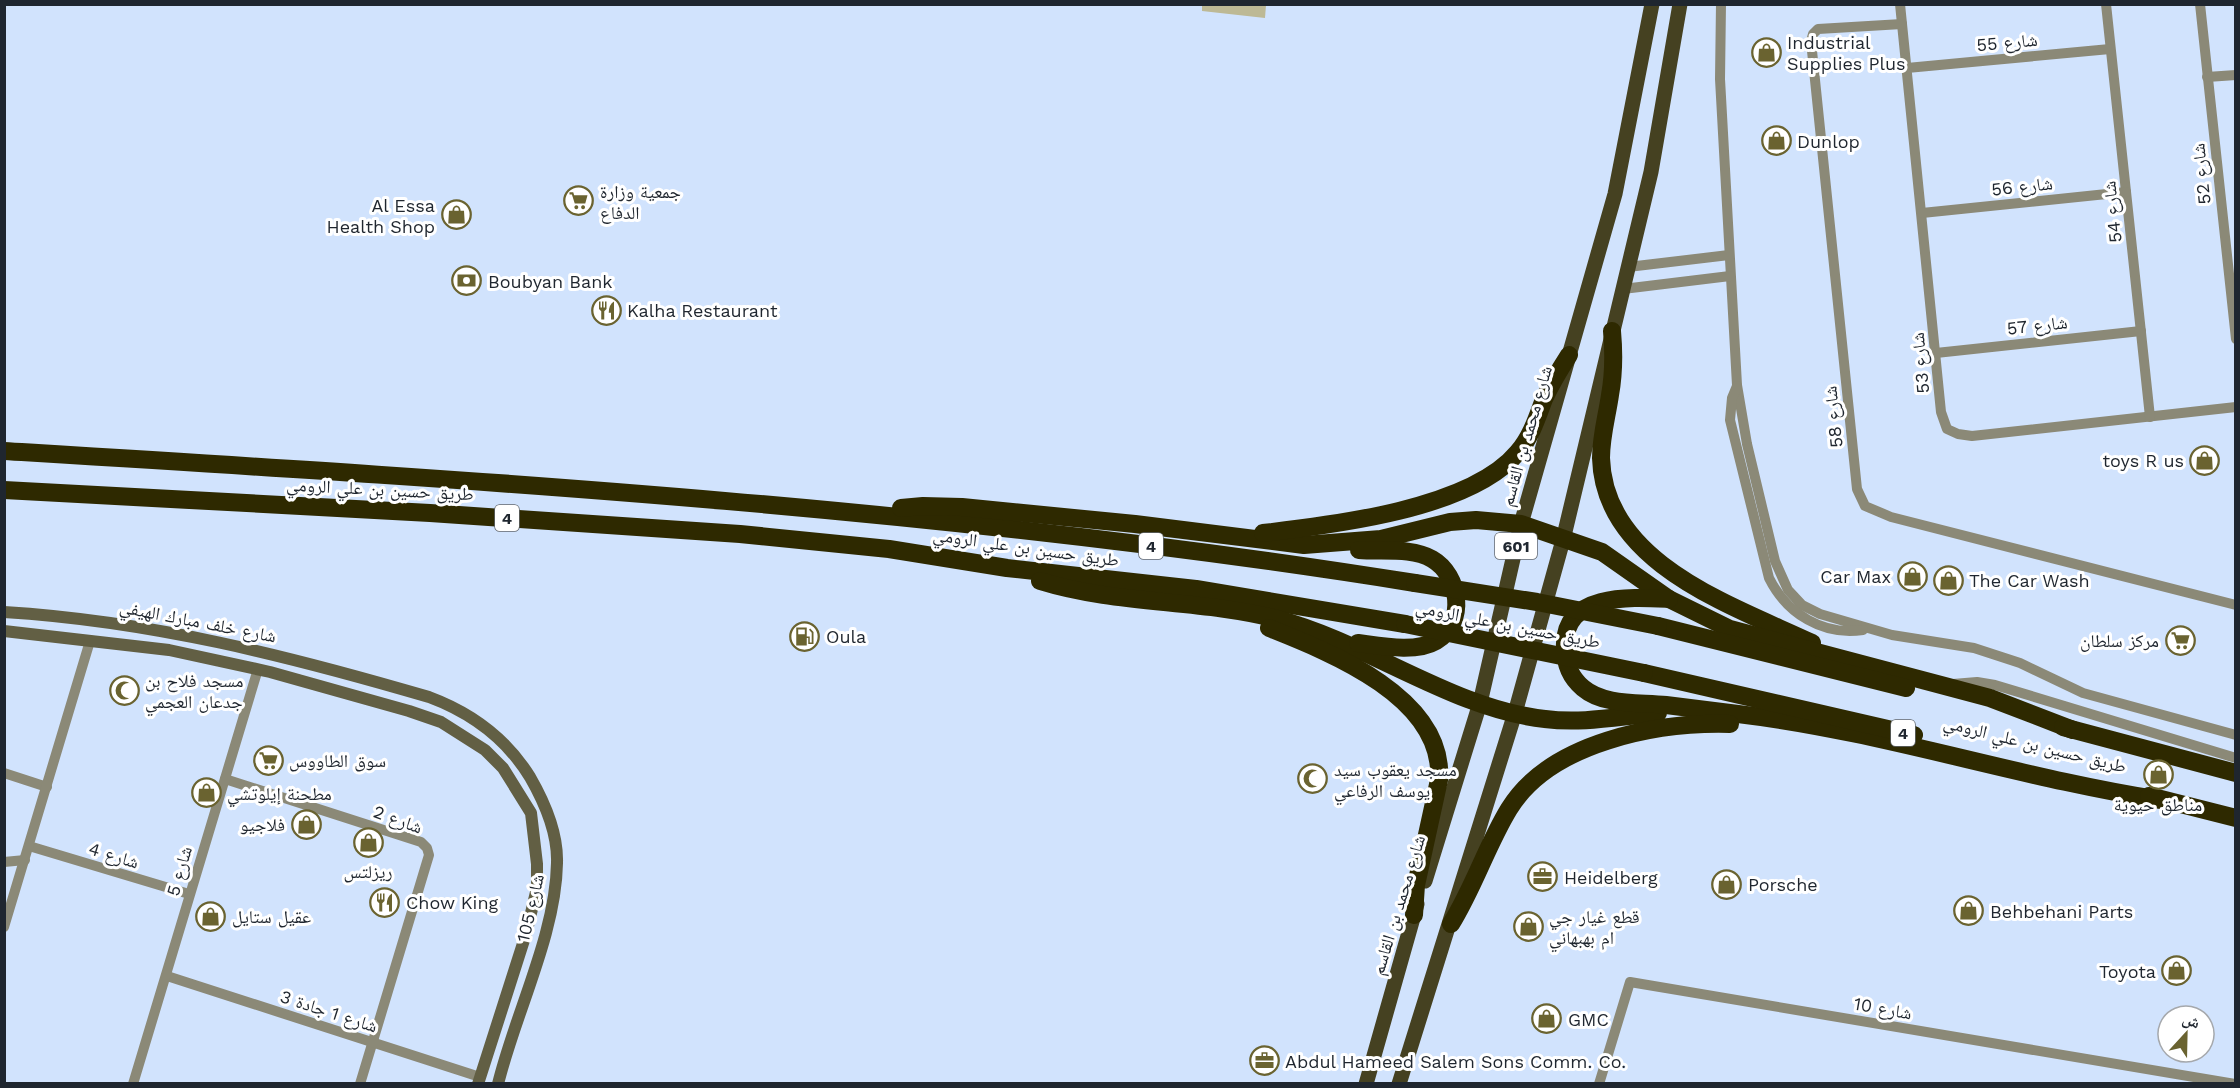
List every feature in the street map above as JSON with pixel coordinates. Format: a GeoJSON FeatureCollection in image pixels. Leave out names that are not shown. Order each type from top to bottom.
{"type":"FeatureCollection","features":[{"type":"Feature","properties":{"kind":"highway"},"geometry":{"type":"LineString","coordinates":[[1612,331],[1612,379],[1602,436],[1602,462],[1605,487],[1626,528],[1658,560],[1711,597],[1840,658]]}},
{"type":"Feature","properties":{"kind":"highway"},"geometry":{"type":"LineString","coordinates":[[1230,537],[1333,524],[1390,512],[1435,500],[1486,477],[1508,463],[1525,443],[1545,398],[1569,355]]}},
{"type":"Feature","properties":{"kind":"highway","name":"طريق حسين بن علي الرومي"},"geometry":{"type":"LineString","coordinates":[[4,451],[477,480],[885,513],[1292,563],[1537,602],[1658,626],[2235,773]]}},
{"type":"Feature","properties":{"kind":"highway","name":"طريق حسين بن علي الرومي"},"geometry":{"type":"LineString","coordinates":[[4,490],[430,513],[740,534],[889,549],[1007,568],[1196,589],[1405,624],[1644,673],[2046,766],[2161,800],[2235,818]]}},
{"type":"Feature","properties":{"kind":"highway"},"geometry":{"type":"LineString","coordinates":[[885,513],[923,506],[962,507],[1304,545],[1413,553],[1432,559],[1447,571],[1456,589],[1457,608],[1450,627],[1437,641],[1419,646],[1393,647],[1339,640]]}},
{"type":"Feature","properties":{"kind":"highway"},"geometry":{"type":"LineString","coordinates":[[1304,545],[1381,539],[1450,522],[1476,520],[1521,524],[1602,552],[1668,599],[1730,629],[1767,641],[1840,658],[2013,705],[2073,730]]}},
{"type":"Feature","properties":{"kind":"highway"},"geometry":{"type":"LineString","coordinates":[[1007,568],[1030,578],[1078,591],[1216,608],[1279,620],[1339,640],[1480,703],[1543,719],[1573,721],[1661,713],[1723,712]]}},
{"type":"Feature","properties":{"kind":"highway"},"geometry":{"type":"LineString","coordinates":[[1668,599],[1608,600],[1591,604],[1578,615],[1569,628],[1564,644],[1566,661],[1572,677],[1584,689],[1616,701],[1723,712],[1818,727],[2079,785],[2161,800]]}},
{"type":"Feature","properties":{"kind":"highway"},"geometry":{"type":"LineString","coordinates":[[1216,608],[1332,656],[1393,694],[1424,722],[1435,746],[1439,771],[1416,885],[1414,915]]}},
{"type":"Feature","properties":{"kind":"highway"},"geometry":{"type":"LineString","coordinates":[[1450,924],[1480,872],[1509,808],[1533,780],[1563,760],[1614,740],[1692,723],[1818,727]]}},
{"type":"Feature","properties":{"kind":"main road","name":"شارع محمد بن القاسم"},"geometry":{"type":"LineString","coordinates":[[1366,1083],[1414,915],[1480,703],[1521,524],[1615,194],[1652,4]]}},
{"type":"Feature","properties":{"kind":"main road","name":"601"},"geometry":{"type":"LineString","coordinates":[[1399,1083],[1515,713],[1563,540],[1651,172],[1680,4]]}},
{"type":"Feature","properties":{"kind":"street"},"geometry":{"type":"LineString","coordinates":[[1721,4],[1720,79],[1737,386],[1747,444],[1775,561],[1783,582],[1794,598],[1810,610],[1867,629],[1984,651],[2020,663],[2083,693],[2235,735]]}},
{"type":"Feature","properties":{"kind":"street","name":"شارع 53"},"geometry":{"type":"LineString","coordinates":[[1900,4],[1941,412],[1947,429],[1958,434],[1972,436],[2235,407]]}},
{"type":"Feature","properties":{"kind":"street","name":"شارع 54"},"geometry":{"type":"LineString","coordinates":[[2106,4],[2150,417]]}},
{"type":"Feature","properties":{"kind":"street","name":"شارع 52"},"geometry":{"type":"LineString","coordinates":[[2200,4],[2235,339]]}},
{"type":"Feature","properties":{"kind":"street","name":"شارع 58"},"geometry":{"type":"LineString","coordinates":[[1902,24],[1818,29],[1811,41],[1857,489],[1865,506],[1891,517],[2235,605]]}},
{"type":"Feature","properties":{"kind":"street","name":"شارع 55"},"geometry":{"type":"LineString","coordinates":[[1907,68],[2110,49]]}},
{"type":"Feature","properties":{"kind":"street"},"geometry":{"type":"LineString","coordinates":[[2207,77],[2235,75]]}},
{"type":"Feature","properties":{"kind":"street","name":"شارع 56"},"geometry":{"type":"LineString","coordinates":[[1922,213],[2126,192]]}},
{"type":"Feature","properties":{"kind":"street"},"geometry":{"type":"LineString","coordinates":[[1628,267],[1729,255]]}},
{"type":"Feature","properties":{"kind":"street"},"geometry":{"type":"LineString","coordinates":[[1623,289],[1730,276]]}},
{"type":"Feature","properties":{"kind":"street","name":"شارع 57"},"geometry":{"type":"LineString","coordinates":[[1936,353],[2141,331]]}},
{"type":"Feature","properties":{"kind":"street","name":"شارع خلف مبارك الهيفي"},"geometry":{"type":"LineString","coordinates":[[4,612],[81,618],[187,634],[262,650],[382,683]]}},
{"type":"Feature","properties":{"kind":"street","name":"شارع خلف مبارك الهيفي"},"geometry":{"type":"LineString","coordinates":[[4,631],[169,650],[258,669],[378,703]]}},
{"type":"Feature","properties":{"kind":"street"},"geometry":{"type":"LineString","coordinates":[[4,927],[7,908],[25,860],[90,641]]}},
{"type":"Feature","properties":{"kind":"street","name":"شارع 5"},"geometry":{"type":"LineString","coordinates":[[133,1083],[258,669]]}},
{"type":"Feature","properties":{"kind":"street"},"geometry":{"type":"LineString","coordinates":[[1944,686],[1966,682],[1995,685],[2235,758]]}},
{"type":"Feature","properties":{"kind":"street"},"geometry":{"type":"LineString","coordinates":[[378,703],[385,694],[382,683]]}},
{"type":"Feature","properties":{"kind":"street","name":"شارع 105"},"geometry":{"type":"LineString","coordinates":[[382,683],[452,705],[479,721],[506,744],[523,765],[542,797],[554,832],[557,862],[554,897],[498,1083]]}},
{"type":"Feature","properties":{"kind":"street","name":"شارع 105"},"geometry":{"type":"LineString","coordinates":[[378,703],[420,714],[466,736],[502,768],[531,813],[537,864],[535,903],[479,1080]]}},
{"type":"Feature","properties":{"kind":"street"},"geometry":{"type":"LineString","coordinates":[[4,773],[47,787]]}},
{"type":"Feature","properties":{"kind":"street","name":"شارع 2"},"geometry":{"type":"LineString","coordinates":[[225,779],[421,842],[427,848],[429,855],[360,1083]]}},
{"type":"Feature","properties":{"kind":"street","name":"شارع 4"},"geometry":{"type":"LineString","coordinates":[[29,846],[189,894]]}},
{"type":"Feature","properties":{"kind":"street"},"geometry":{"type":"LineString","coordinates":[[4,862],[25,860]]}},
{"type":"Feature","properties":{"kind":"street"},"geometry":{"type":"LineString","coordinates":[[526,934],[534,933],[543,939]]}},
{"type":"Feature","properties":{"kind":"street","name":"شارع 1 جادة 3"},"geometry":{"type":"LineString","coordinates":[[167,976],[479,1080]]}},
{"type":"Feature","properties":{"kind":"street","name":"شارع 10"},"geometry":{"type":"LineString","coordinates":[[1599,1083],[1630,982],[2235,1083]]}},
{"type":"Feature","properties":{"kind":"shaded area"},"geometry":{"type":"Polygon","coordinates":[[[1202,5],[1266,5],[1265,18],[1202,11],[1202,5]]]}},
{"type":"Feature","properties":{"kind":"place","name":"Industrial Supplies Plus"},"geometry":{"type":"Point","coordinates":[1766,52]}},
{"type":"Feature","properties":{"kind":"place","name":"Dunlop"},"geometry":{"type":"Point","coordinates":[1776,141]}},
{"type":"Feature","properties":{"kind":"place","name":"جمعية وزارة الدفاع"},"geometry":{"type":"Point","coordinates":[579,201]}},
{"type":"Feature","properties":{"kind":"place","name":"Al Essa Health Shop"},"geometry":{"type":"Point","coordinates":[456,215]}},
{"type":"Feature","properties":{"kind":"place","name":"Boubyan Bank"},"geometry":{"type":"Point","coordinates":[467,281]}},
{"type":"Feature","properties":{"kind":"place","name":"Kalha Restaurant"},"geometry":{"type":"Point","coordinates":[606,310]}},
{"type":"Feature","properties":{"kind":"place","name":"toys R us"},"geometry":{"type":"Point","coordinates":[2205,460]}},
{"type":"Feature","properties":{"kind":"place","name":"Car Max"},"geometry":{"type":"Point","coordinates":[1912,576]}},
{"type":"Feature","properties":{"kind":"place","name":"The Car Wash"},"geometry":{"type":"Point","coordinates":[1948,580]}},
{"type":"Feature","properties":{"kind":"place","name":"Oula"},"geometry":{"type":"Point","coordinates":[805,636]}},
{"type":"Feature","properties":{"kind":"place","name":"مركز سلطان"},"geometry":{"type":"Point","coordinates":[2180,640]}},
{"type":"Feature","properties":{"kind":"place","name":"مسجد فلاح بن جدعان العجمي"},"geometry":{"type":"Point","coordinates":[124,690]}},
{"type":"Feature","properties":{"kind":"place","name":"سوق الطاووس"},"geometry":{"type":"Point","coordinates":[268,760]}},
{"type":"Feature","properties":{"kind":"place","name":"مناطق حيوية"},"geometry":{"type":"Point","coordinates":[2158,775]}},
{"type":"Feature","properties":{"kind":"place","name":"مسجد يعقوب سيد يوسف الرفاعي"},"geometry":{"type":"Point","coordinates":[1313,779]}},
{"type":"Feature","properties":{"kind":"place","name":"مطحنة إيلوتشي"},"geometry":{"type":"Point","coordinates":[206,793]}},
{"type":"Feature","properties":{"kind":"place","name":"فلاجيو"},"geometry":{"type":"Point","coordinates":[306,824]}},
{"type":"Feature","properties":{"kind":"place","name":"ريزلتس"},"geometry":{"type":"Point","coordinates":[368,842]}},
{"type":"Feature","properties":{"kind":"place","name":"Heidelberg"},"geometry":{"type":"Point","coordinates":[1543,877]}},
{"type":"Feature","properties":{"kind":"place","name":"Porsche"},"geometry":{"type":"Point","coordinates":[1727,884]}},
{"type":"Feature","properties":{"kind":"place","name":"Chow King"},"geometry":{"type":"Point","coordinates":[385,902]}},
{"type":"Feature","properties":{"kind":"place","name":"Behbehani Parts"},"geometry":{"type":"Point","coordinates":[1969,911]}},
{"type":"Feature","properties":{"kind":"place","name":"عقيل ستايل"},"geometry":{"type":"Point","coordinates":[211,916]}},
{"type":"Feature","properties":{"kind":"place","name":"قطع غيار جي ام بهبهاني"},"geometry":{"type":"Point","coordinates":[1528,926]}},
{"type":"Feature","properties":{"kind":"place","name":"Toyota"},"geometry":{"type":"Point","coordinates":[2177,971]}},
{"type":"Feature","properties":{"kind":"place","name":"GMC"},"geometry":{"type":"Point","coordinates":[1547,1019]}},
{"type":"Feature","properties":{"kind":"place","name":"Abdul Hameed Salem Sons Comm. Co."},"geometry":{"type":"Point","coordinates":[1264,1061]}}]}
